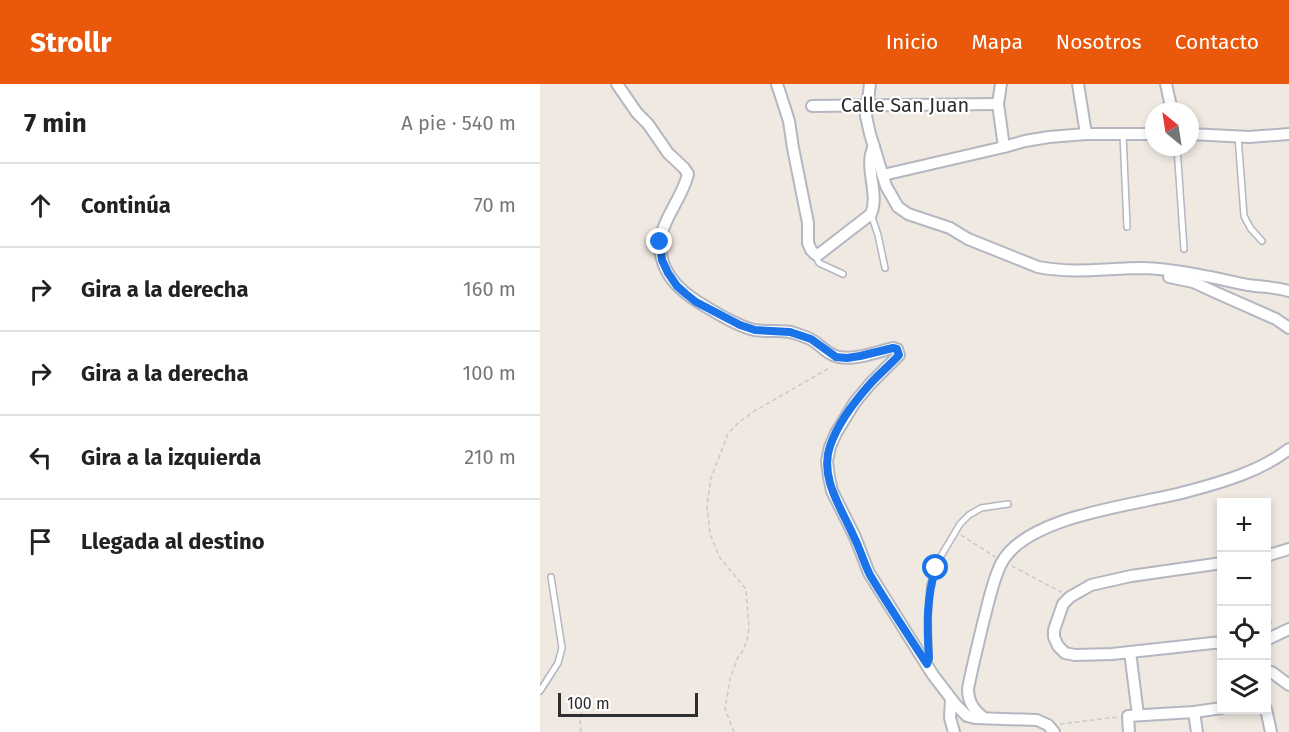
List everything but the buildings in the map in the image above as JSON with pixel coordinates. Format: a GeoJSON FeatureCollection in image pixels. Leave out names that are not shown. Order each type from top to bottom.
{"type":"FeatureCollection","features":[{"type":"Feature","properties":{"kind":"street"},"geometry":{"type":"LineString","coordinates":[[617,84],[668,153],[688,174],[685,186],[662,229],[660,242],[662,260],[677,286],[696,302],[740,325],[755,330],[790,332],[811,339],[836,357],[847,358],[897,349],[899,355],[870,384],[848,412],[833,440],[827,461],[832,491],[855,537],[869,573],[951,699],[967,716],[1036,720],[1051,729]]}},
{"type":"Feature","properties":{"kind":"street"},"geometry":{"type":"LineString","coordinates":[[777,84],[789,121],[808,223],[808,243],[815,254],[818,255],[871,214],[874,204],[870,155],[874,146]]}},
{"type":"Feature","properties":{"kind":"street"},"geometry":{"type":"LineString","coordinates":[[870,84],[866,116],[874,146],[891,197],[898,207],[908,214],[950,228],[968,239],[1038,267],[1084,271],[1107,268],[1147,268],[1289,291]]}},
{"type":"Feature","properties":{"kind":"street"},"geometry":{"type":"LineString","coordinates":[[1000,84],[998,104],[1004,147]]}},
{"type":"Feature","properties":{"kind":"street"},"geometry":{"type":"LineString","coordinates":[[1078,84],[1086,134]]}},
{"type":"Feature","properties":{"kind":"street"},"geometry":{"type":"LineString","coordinates":[[1167,84],[1170,102]]}},
{"type":"Feature","properties":{"kind":"street","name":"Calle San Juan"},"geometry":{"type":"LineString","coordinates":[[812,106],[998,104]]}},
{"type":"Feature","properties":{"kind":"street"},"geometry":{"type":"LineString","coordinates":[[883,175],[1049,136],[1145,134]]}},
{"type":"Feature","properties":{"kind":"street"},"geometry":{"type":"LineString","coordinates":[[1199,134],[1289,134]]}},
{"type":"Feature","properties":{"kind":"street"},"geometry":{"type":"LineString","coordinates":[[1147,268],[1150,272],[1193,282],[1276,319],[1289,328]]}},
{"type":"Feature","properties":{"kind":"street"},"geometry":{"type":"LineString","coordinates":[[984,718],[971,705],[968,689],[988,601],[1002,561],[1011,550],[1030,536],[1074,517],[1188,492],[1261,466],[1289,449]]}},
{"type":"Feature","properties":{"kind":"street"},"geometry":{"type":"LineString","coordinates":[[1271,554],[1289,549]]}},
{"type":"Feature","properties":{"kind":"street"},"geometry":{"type":"LineString","coordinates":[[1217,564],[1131,576],[1091,585],[1070,597],[1063,604],[1054,630],[1058,646],[1065,653],[1075,655],[1112,654],[1217,642]]}},
{"type":"Feature","properties":{"kind":"street"},"geometry":{"type":"LineString","coordinates":[[1271,637],[1289,629]]}},
{"type":"Feature","properties":{"kind":"street"},"geometry":{"type":"LineString","coordinates":[[1129,732],[1133,716],[1130,652]]}},
{"type":"Feature","properties":{"kind":"street"},"geometry":{"type":"LineString","coordinates":[[1271,672],[1289,685]]}},
{"type":"Feature","properties":{"kind":"street"},"geometry":{"type":"LineString","coordinates":[[951,699],[950,718],[954,732]]}},
{"type":"Feature","properties":{"kind":"street"},"geometry":{"type":"LineString","coordinates":[[1133,716],[1217,709]]}},
{"type":"Feature","properties":{"kind":"street"},"geometry":{"type":"LineString","coordinates":[[1194,712],[1197,732]]}},
{"type":"Feature","properties":{"kind":"street"},"geometry":{"type":"LineString","coordinates":[[1267,714],[1271,732]]}},
{"type":"Feature","properties":{"kind":"lane"},"geometry":{"type":"LineString","coordinates":[[1123,134],[1127,226]]}},
{"type":"Feature","properties":{"kind":"lane"},"geometry":{"type":"LineString","coordinates":[[1238,136],[1244,216],[1251,229],[1262,241]]}},
{"type":"Feature","properties":{"kind":"lane"},"geometry":{"type":"LineString","coordinates":[[1178,156],[1184,249]]}},
{"type":"Feature","properties":{"kind":"lane"},"geometry":{"type":"LineString","coordinates":[[871,214],[885,268]]}},
{"type":"Feature","properties":{"kind":"lane"},"geometry":{"type":"LineString","coordinates":[[815,254],[819,263],[843,274]]}},
{"type":"Feature","properties":{"kind":"lane"},"geometry":{"type":"LineString","coordinates":[[927,664],[930,585],[941,556],[960,524],[969,515],[981,508],[1008,504]]}},
{"type":"Feature","properties":{"kind":"lane"},"geometry":{"type":"LineString","coordinates":[[540,691],[558,663],[562,648],[551,577]]}},
{"type":"Feature","properties":{"kind":"path"},"geometry":{"type":"LineString","coordinates":[[734,732],[725,710],[730,679],[747,640],[749,628],[746,589],[720,558],[710,534],[706,505],[711,478],[728,434],[739,422],[831,366],[836,357]]}},
{"type":"Feature","properties":{"kind":"path"},"geometry":{"type":"LineString","coordinates":[[581,732],[582,709]]}},
{"type":"Feature","properties":{"kind":"path"},"geometry":{"type":"LineString","coordinates":[[1051,729],[1133,716]]}},
{"type":"Feature","properties":{"kind":"route"},"geometry":{"type":"LineString","coordinates":[[660,242],[662,260],[677,286],[696,302],[740,325],[755,330],[790,332],[811,339],[836,357],[847,358],[897,349],[899,355],[870,384],[848,412],[830,447],[827,461],[832,491],[855,537],[869,573],[927,664],[930,585],[936,568]]}}]}
